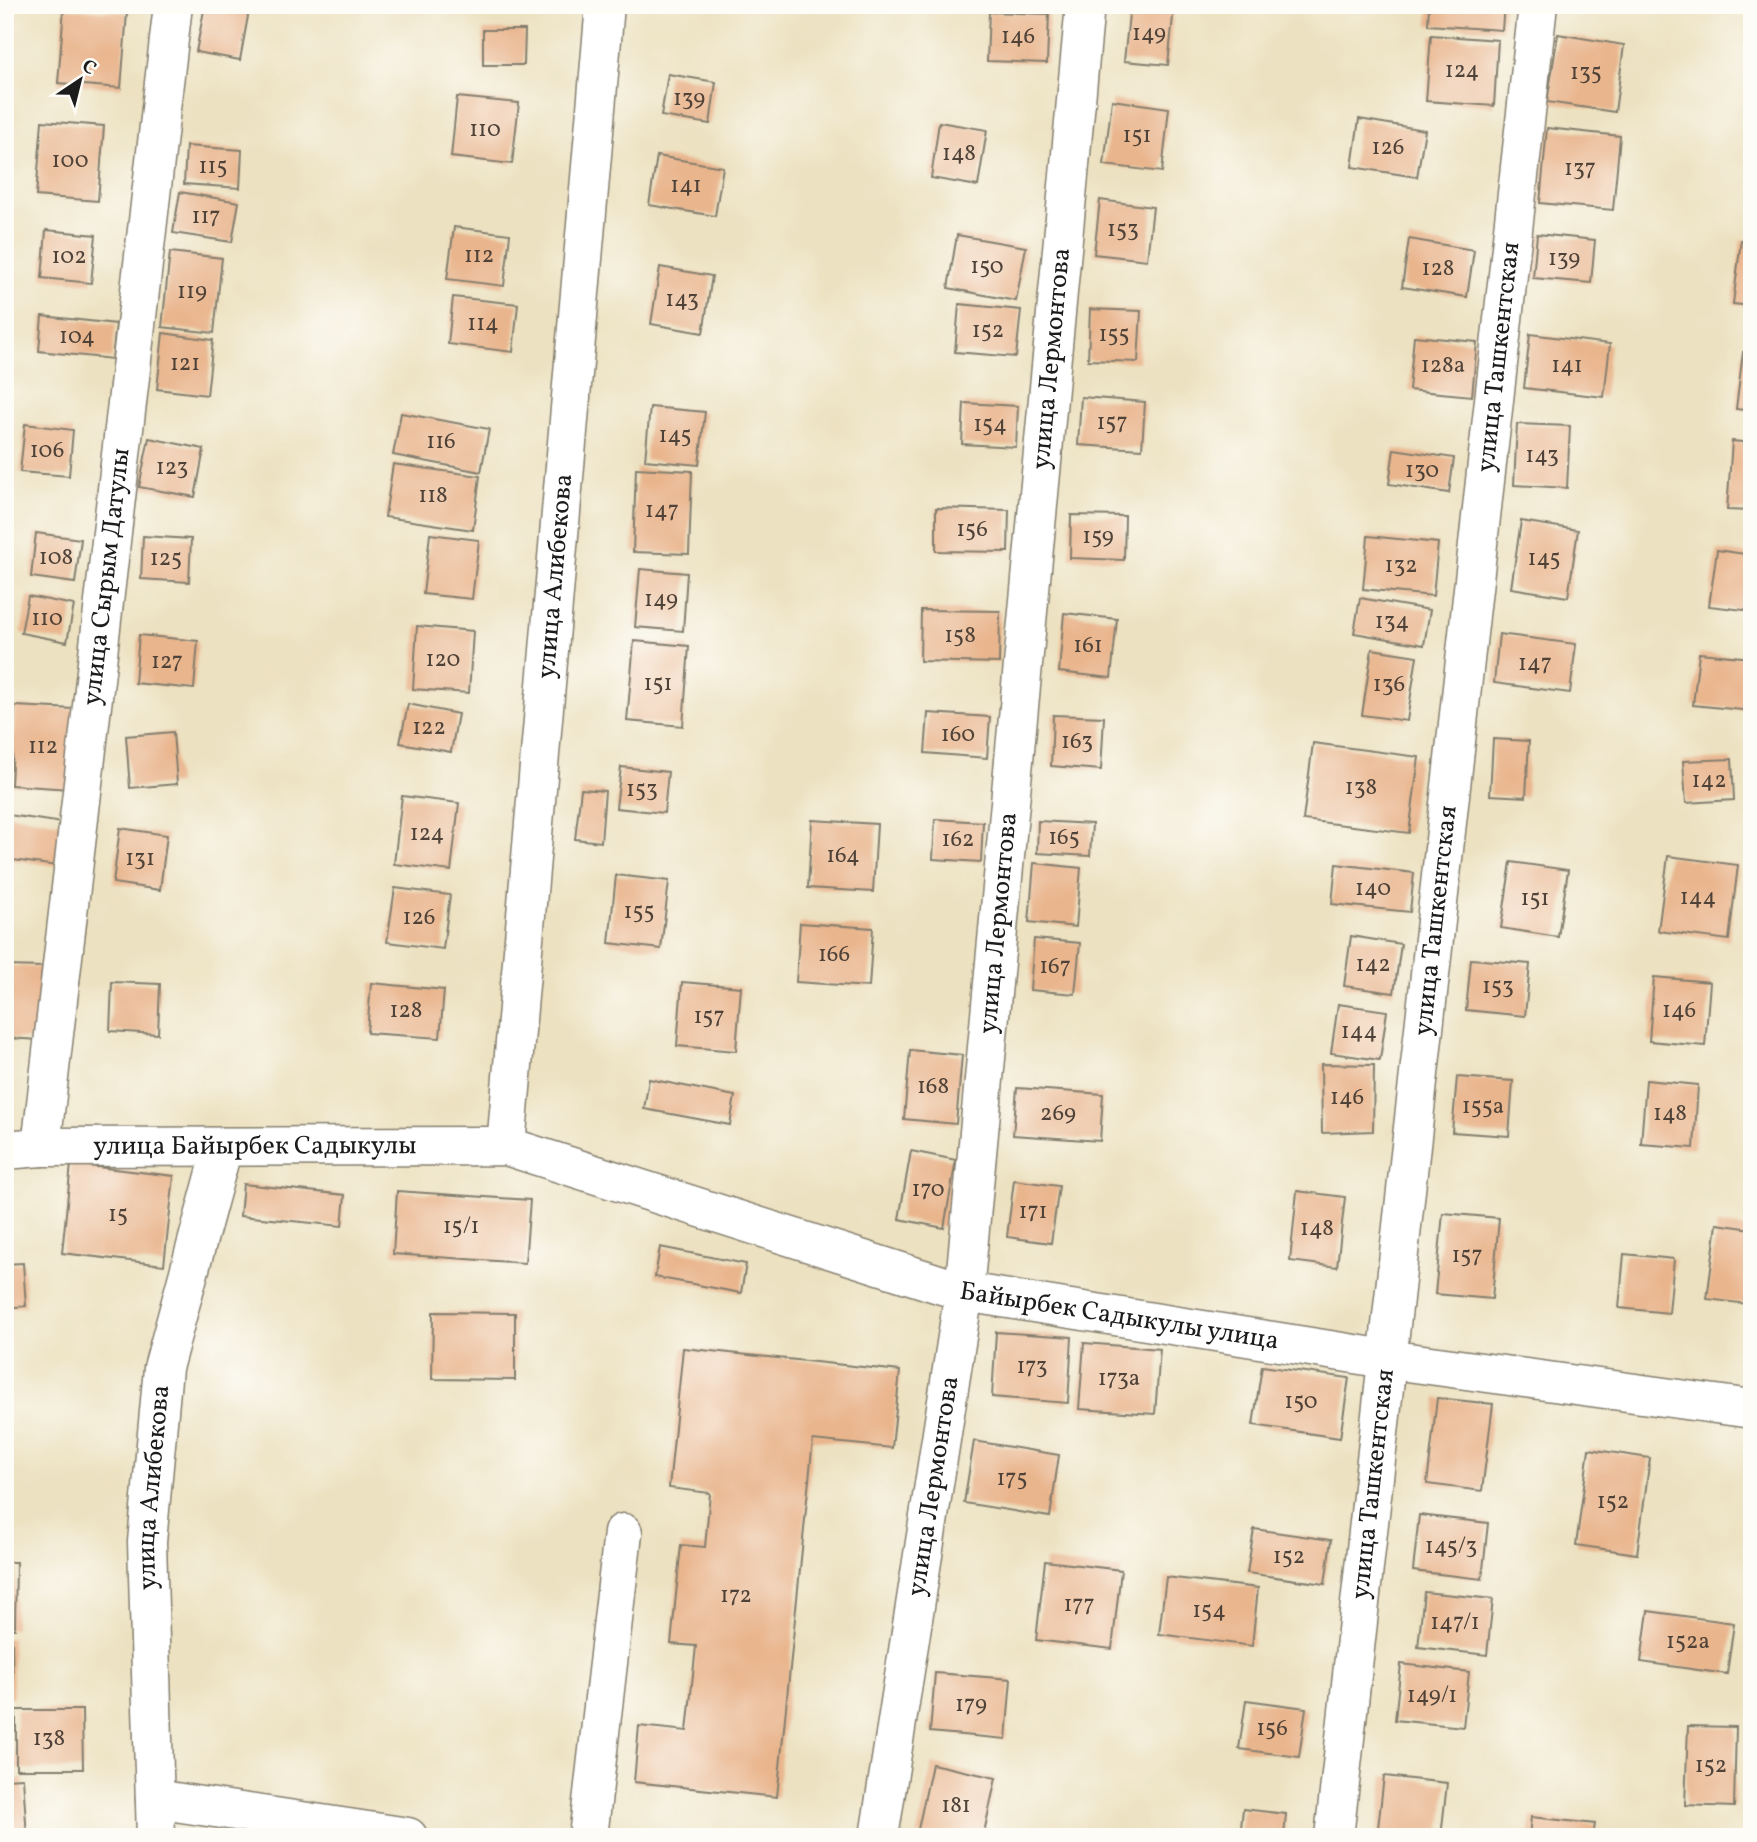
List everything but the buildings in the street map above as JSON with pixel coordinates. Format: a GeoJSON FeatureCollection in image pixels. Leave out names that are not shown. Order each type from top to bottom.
{"type":"FeatureCollection","features":[{"type":"Feature","properties":{"kind":"street","name":"улица Сырым Датулы"},"geometry":{"type":"LineString","coordinates":[[23,1148],[173,5]]}},
{"type":"Feature","properties":{"kind":"street","name":"улица Алибекова"},"geometry":{"type":"LineString","coordinates":[[506,1146],[605,5]]}},
{"type":"Feature","properties":{"kind":"street","name":"улица Лермонтова"},"geometry":{"type":"LineString","coordinates":[[879,1837],[964,1292],[1084,5]]}},
{"type":"Feature","properties":{"kind":"street","name":"улица Ташкентская"},"geometry":{"type":"LineString","coordinates":[[1334,1837],[1538,5]]}},
{"type":"Feature","properties":{"kind":"street","name":"улица Байырбек Садыкулы"},"geometry":{"type":"LineString","coordinates":[[23,1148],[506,1146]]}},
{"type":"Feature","properties":{"kind":"street","name":"Байырбек Садыкулы улица"},"geometry":{"type":"LineString","coordinates":[[506,1146],[964,1292],[1386,1359],[1751,1400]]}},
{"type":"Feature","properties":{"kind":"street","name":"улица Алибекова"},"geometry":{"type":"LineString","coordinates":[[156,1837],[147,1542],[163,1368],[223,1147]]}},
{"type":"Feature","properties":{"kind":"street"},"geometry":{"type":"LineString","coordinates":[[588,1837],[623,1533]]}},
{"type":"Feature","properties":{"kind":"street"},"geometry":{"type":"LineString","coordinates":[[155,1798],[408,1837]]}}]}
